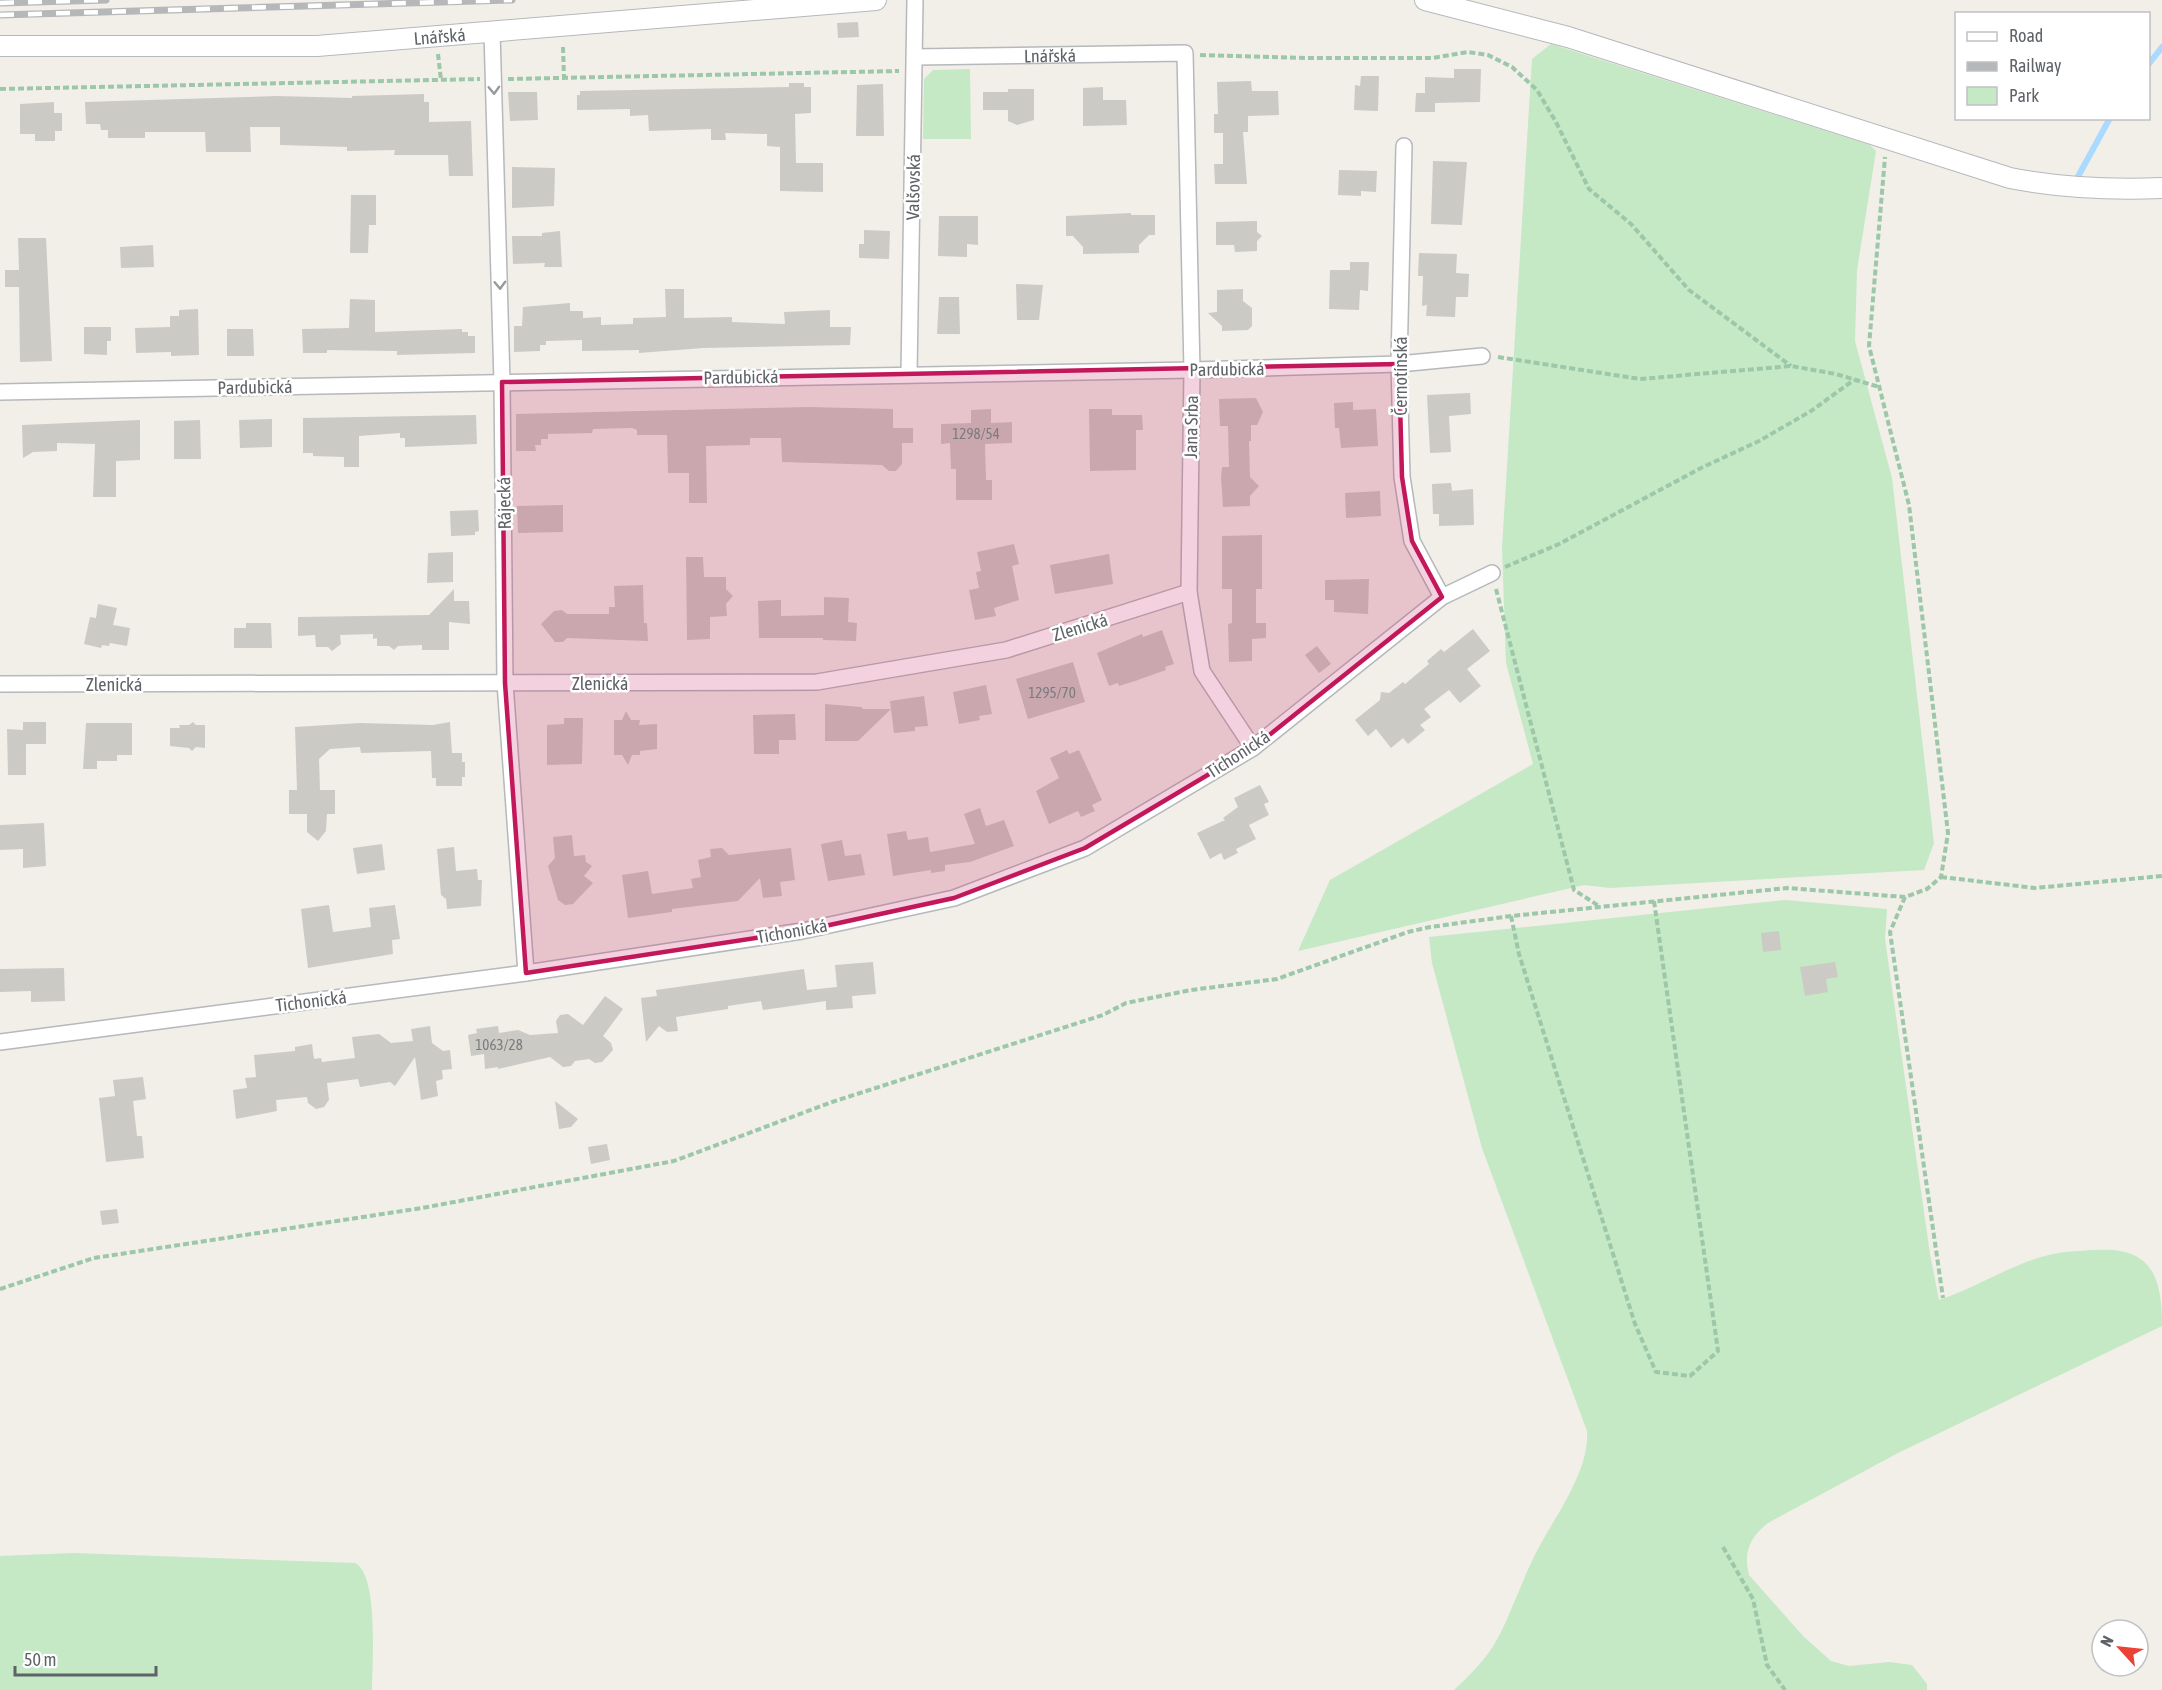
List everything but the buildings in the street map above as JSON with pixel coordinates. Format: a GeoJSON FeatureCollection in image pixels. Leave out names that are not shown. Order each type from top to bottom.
{"type":"FeatureCollection","features":[{"type":"Feature","properties":{"kind":"street","name":"Lnářská"},"geometry":{"type":"LineString","coordinates":[[0,46],[317,46],[876,0]]}},
{"type":"Feature","properties":{"kind":"street","name":"Valšovská"},"geometry":{"type":"LineString","coordinates":[[909,374],[915,0]]}},
{"type":"Feature","properties":{"kind":"street"},"geometry":{"type":"LineString","coordinates":[[1425,0],[1568,37],[2010,178],[2053,187],[2120,190],[2162,188]]}},
{"type":"Feature","properties":{"kind":"street","name":"Rájecká"},"geometry":{"type":"LineString","coordinates":[[492,32],[502,382],[505,683],[526,973]]}},
{"type":"Feature","properties":{"kind":"street","name":"Lnářská"},"geometry":{"type":"LineString","coordinates":[[915,64],[1185,53]]}},
{"type":"Feature","properties":{"kind":"street","name":"Jana Srba"},"geometry":{"type":"LineString","coordinates":[[1185,53],[1192,370],[1189,592],[1202,671],[1253,748]]}},
{"type":"Feature","properties":{"kind":"street","name":"Černotínská"},"geometry":{"type":"LineString","coordinates":[[1404,146],[1399,364],[1402,477],[1412,541],[1442,597]]}},
{"type":"Feature","properties":{"kind":"street","name":"Pardubická"},"geometry":{"type":"LineString","coordinates":[[0,392],[1192,370],[1399,364],[1482,356]]}},
{"type":"Feature","properties":{"kind":"street","name":"Tichonická"},"geometry":{"type":"LineString","coordinates":[[0,1042],[526,973],[802,931],[954,898],[1085,848],[1253,748],[1442,597],[1492,573]]}},
{"type":"Feature","properties":{"kind":"street","name":"Zlenická"},"geometry":{"type":"LineString","coordinates":[[0,684],[817,682],[1006,650],[1189,592]]}},
{"type":"Feature","properties":{"kind":"path"},"geometry":{"type":"LineString","coordinates":[[437,36],[441,80]]}},
{"type":"Feature","properties":{"kind":"path"},"geometry":{"type":"LineString","coordinates":[[563,47],[564,78]]}},
{"type":"Feature","properties":{"kind":"path"},"geometry":{"type":"LineString","coordinates":[[1185,53],[1217,57],[1432,58],[1468,52],[1488,55],[1512,67],[1537,90],[1556,122],[1589,189],[1631,224],[1689,290],[1791,366]]}},
{"type":"Feature","properties":{"kind":"path"},"geometry":{"type":"LineString","coordinates":[[0,89],[564,78],[915,64]]}},
{"type":"Feature","properties":{"kind":"path"},"geometry":{"type":"LineString","coordinates":[[0,1289],[94,1258],[422,1208],[674,1161],[832,1102],[1103,1015],[1126,1003],[1191,990],[1276,979],[1408,932],[1431,927],[1511,916],[1787,888],[1905,897],[1927,889],[1941,877],[1948,832],[1910,516],[1869,346],[1887,138]]}},
{"type":"Feature","properties":{"kind":"path"},"geometry":{"type":"LineString","coordinates":[[1482,356],[1640,379],[1791,366],[1880,387]]}},
{"type":"Feature","properties":{"kind":"path"},"geometry":{"type":"LineString","coordinates":[[1600,907],[1574,890],[1492,573],[1559,544],[1701,468],[1759,441],[1812,411],[1854,380]]}},
{"type":"Feature","properties":{"kind":"path"},"geometry":{"type":"LineString","coordinates":[[1941,877],[2035,888],[2162,876]]}},
{"type":"Feature","properties":{"kind":"path"},"geometry":{"type":"LineString","coordinates":[[1905,897],[1890,932],[1943,1298]]}},
{"type":"Feature","properties":{"kind":"path"},"geometry":{"type":"LineString","coordinates":[[1511,916],[1519,954],[1635,1324],[1656,1371],[1690,1376],[1718,1351],[1654,901]]}},
{"type":"Feature","properties":{"kind":"path"},"geometry":{"type":"LineString","coordinates":[[1723,1547],[1753,1599],[1767,1665],[1785,1690]]}},
{"type":"Feature","properties":{"kind":"highlighted area"},"geometry":{"type":"Polygon","coordinates":[[[1399,364],[1402,477],[1412,541],[1442,597],[1253,748],[1085,848],[954,898],[802,931],[526,973],[505,683],[502,382],[1399,364]]]}},
{"type":"Feature","properties":{"kind":"green space"},"geometry":{"type":"Polygon","coordinates":[[[1551,44],[1870,145],[1876,151],[1857,270],[1855,341],[1892,478],[1934,843],[1924,870],[1610,888],[1584,885],[1298,951],[1330,880],[1533,764],[1506,663],[1502,548],[1532,59],[1551,44]]]}},
{"type":"Feature","properties":{"kind":"green space"},"geometry":{"type":"Polygon","coordinates":[[[970,69],[971,139],[923,139],[924,79],[933,70],[970,69]]]}},
{"type":"Feature","properties":{"kind":"green space"},"geometry":{"type":"Polygon","coordinates":[[[1785,900],[1887,909],[1885,939],[1930,1254],[1939,1300],[2035,1259],[2065,1252],[2113,1250],[2129,1253],[2141,1259],[2149,1267],[2156,1278],[2162,1326],[1898,1453],[1768,1523],[1752,1540],[1747,1559],[1749,1575],[1804,1637],[1831,1661],[1849,1666],[1889,1662],[1912,1665],[1927,1684],[1927,1690],[1454,1690],[1481,1663],[1499,1635],[1532,1561],[1576,1481],[1586,1447],[1587,1431],[1482,1148],[1432,963],[1429,937],[1785,900]]]}},
{"type":"Feature","properties":{"kind":"green space"},"geometry":{"type":"Polygon","coordinates":[[[73,1553],[355,1563],[363,1571],[371,1601],[372,1690],[0,1690],[0,1556],[73,1553]]]}},
{"type":"Feature","properties":{"kind":"waterway"},"geometry":{"type":"LineString","coordinates":[[2150,62],[2162,47]]}},
{"type":"Feature","properties":{"kind":"waterway"},"geometry":{"type":"LineString","coordinates":[[2075,182],[2109,120]]}},
{"type":"Feature","properties":{"kind":"railway"},"geometry":{"type":"LineString","coordinates":[[0,3],[106,0]]}},
{"type":"Feature","properties":{"kind":"railway"},"geometry":{"type":"LineString","coordinates":[[0,15],[512,0]]}}]}
